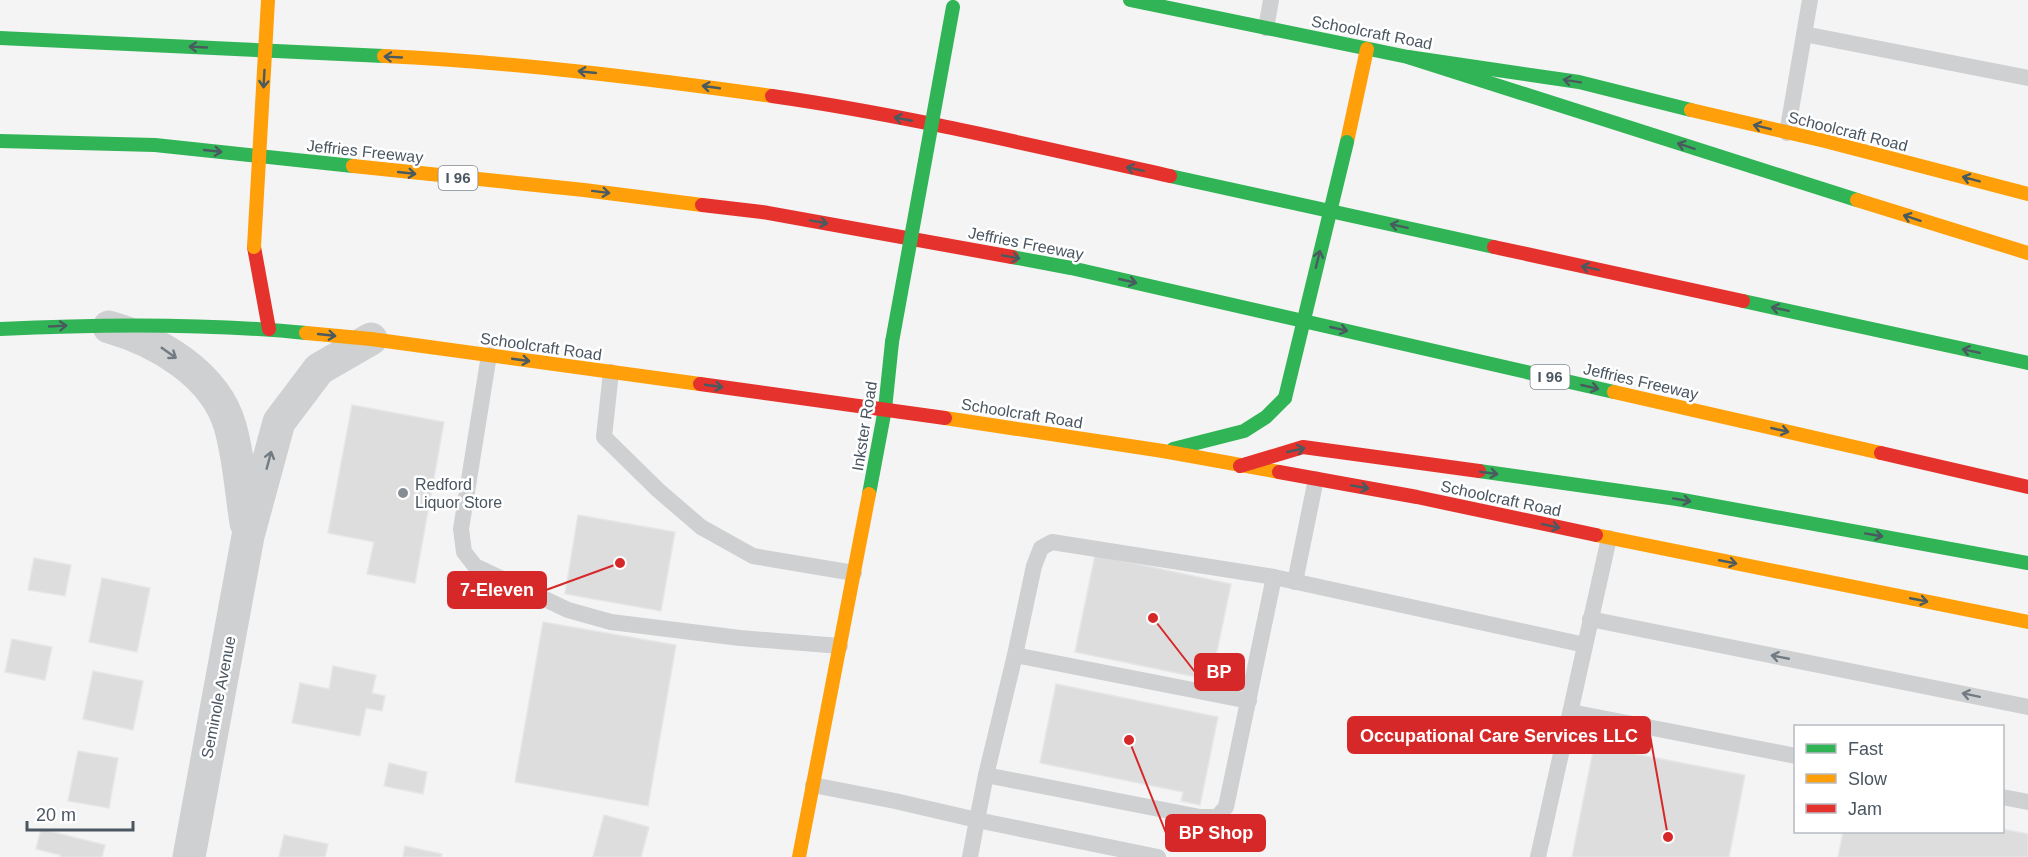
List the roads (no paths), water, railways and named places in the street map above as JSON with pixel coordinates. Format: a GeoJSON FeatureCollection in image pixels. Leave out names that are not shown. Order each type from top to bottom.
{"type":"FeatureCollection","features":[{"type":"Feature","properties":{"kind":"main road"},"geometry":{"type":"LineString","coordinates":[[268,0],[254,248],[269,329]]}},
{"type":"Feature","properties":{"kind":"main road","name":"Schoolcraft Road"},"geometry":{"type":"LineString","coordinates":[[1130,0],[1408,57],[1579,82],[1825,141],[2028,194]]}},
{"type":"Feature","properties":{"kind":"main road","name":"Inkster Road"},"geometry":{"type":"LineString","coordinates":[[798,857],[885,410],[892,342],[954,3]]}},
{"type":"Feature","properties":{"kind":"main road"},"geometry":{"type":"LineString","coordinates":[[0,38],[468,60],[646,78],[822,103],[935,125],[2028,363]]}},
{"type":"Feature","properties":{"kind":"main road"},"geometry":{"type":"LineString","coordinates":[[1163,451],[1244,431],[1266,417],[1285,398],[1347,142],[1367,49]]}},
{"type":"Feature","properties":{"kind":"main road"},"geometry":{"type":"LineString","coordinates":[[1408,57],[2028,253]]}},
{"type":"Feature","properties":{"kind":"main road","name":"Jeffries Freeway"},"geometry":{"type":"LineString","coordinates":[[0,141],[155,145],[584,190],[762,212],[1071,268],[2028,487]]}},
{"type":"Feature","properties":{"kind":"main road","name":"Schoolcraft Road"},"geometry":{"type":"LineString","coordinates":[[0,329],[96,324],[269,329],[371,339],[885,410],[1163,451],[1417,497],[1609,538],[2028,621]]}},
{"type":"Feature","properties":{"kind":"main road"},"geometry":{"type":"LineString","coordinates":[[1240,466],[1303,447],[1677,499],[2028,563]]}},
{"type":"Feature","properties":{"kind":"street"},"geometry":{"type":"LineString","coordinates":[[96,324],[134,334],[163,348],[189,368],[216,396],[230,425],[248,536]]}},
{"type":"Feature","properties":{"kind":"street"},"geometry":{"type":"LineString","coordinates":[[248,536],[279,422],[319,369],[371,339]]}},
{"type":"Feature","properties":{"kind":"street","name":"Seminole Avenue"},"geometry":{"type":"LineString","coordinates":[[189,857],[248,536]]}},
{"type":"Feature","properties":{"kind":"lane"},"geometry":{"type":"LineString","coordinates":[[1266,28],[1271,0]]}},
{"type":"Feature","properties":{"kind":"lane"},"geometry":{"type":"LineString","coordinates":[[1787,133],[1810,0]]}},
{"type":"Feature","properties":{"kind":"lane"},"geometry":{"type":"LineString","coordinates":[[1804,34],[2028,78]]}},
{"type":"Feature","properties":{"kind":"lane"},"geometry":{"type":"LineString","coordinates":[[489,355],[461,529],[464,552],[475,566],[568,610],[611,622],[741,638],[840,646]]}},
{"type":"Feature","properties":{"kind":"lane"},"geometry":{"type":"LineString","coordinates":[[611,372],[604,437],[658,490],[701,527],[753,556],[854,573]]}},
{"type":"Feature","properties":{"kind":"lane"},"geometry":{"type":"LineString","coordinates":[[1295,582],[1316,479]]}},
{"type":"Feature","properties":{"kind":"lane"},"geometry":{"type":"LineString","coordinates":[[1538,857],[1609,538]]}},
{"type":"Feature","properties":{"kind":"lane"},"geometry":{"type":"LineString","coordinates":[[970,857],[986,775],[1034,566],[1041,548],[1052,542],[1274,577],[1585,645]]}},
{"type":"Feature","properties":{"kind":"lane"},"geometry":{"type":"LineString","coordinates":[[986,775],[1200,818],[1217,817],[1226,807],[1274,577]]}},
{"type":"Feature","properties":{"kind":"lane"},"geometry":{"type":"LineString","coordinates":[[1590,619],[2028,707]]}},
{"type":"Feature","properties":{"kind":"lane"},"geometry":{"type":"LineString","coordinates":[[1015,655],[1249,701]]}},
{"type":"Feature","properties":{"kind":"lane"},"geometry":{"type":"LineString","coordinates":[[1571,712],[1794,756]]}},
{"type":"Feature","properties":{"kind":"lane"},"geometry":{"type":"LineString","coordinates":[[813,785],[1158,857]]}},
{"type":"Feature","properties":{"kind":"lane"},"geometry":{"type":"LineString","coordinates":[[2004,797],[2028,802]]}},
{"type":"Feature","properties":{"kind":"place","name":"Redford Liquor Store"},"geometry":{"type":"Point","coordinates":[403,493]}},
{"type":"Feature","properties":{"kind":"place","name":"7-Eleven"},"geometry":{"type":"Point","coordinates":[620,563]}},
{"type":"Feature","properties":{"kind":"place","name":"BP"},"geometry":{"type":"Point","coordinates":[1153,618]}},
{"type":"Feature","properties":{"kind":"place","name":"BP Shop"},"geometry":{"type":"Point","coordinates":[1129,740]}},
{"type":"Feature","properties":{"kind":"place","name":"Occupational Care Services LLC"},"geometry":{"type":"Point","coordinates":[1668,837]}}]}
